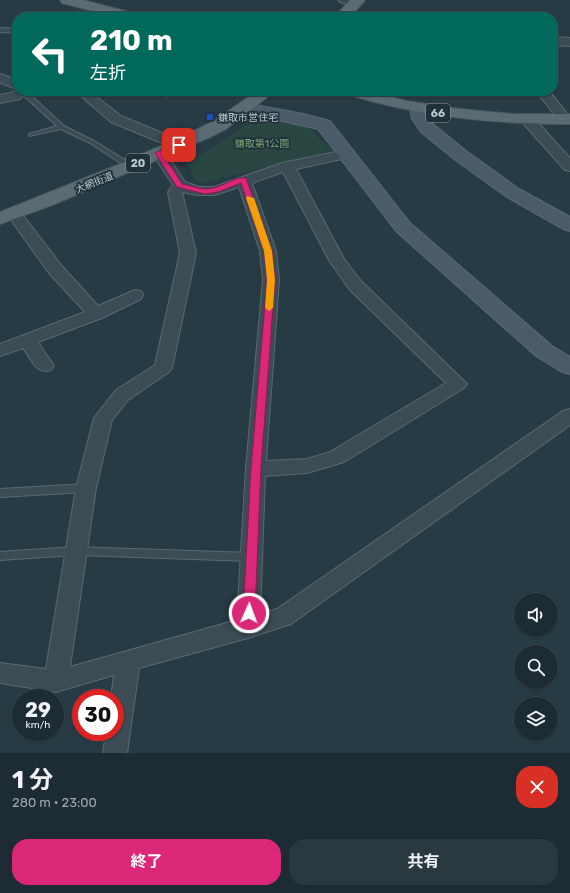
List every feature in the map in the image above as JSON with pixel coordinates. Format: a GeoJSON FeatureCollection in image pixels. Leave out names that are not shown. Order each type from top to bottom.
{"type":"FeatureCollection","features":[{"type":"Feature","properties":{"kind":"main road"},"geometry":{"type":"LineString","coordinates":[[67,0],[109,12]]}},
{"type":"Feature","properties":{"kind":"main road"},"geometry":{"type":"LineString","coordinates":[[345,12],[353,1]]}},
{"type":"Feature","properties":{"kind":"main road","name":"大網街道"},"geometry":{"type":"LineString","coordinates":[[7,216],[179,145],[220,125],[260,96]]}},
{"type":"Feature","properties":{"kind":"main road","name":"66"},"geometry":{"type":"LineString","coordinates":[[370,96],[418,109],[472,117],[568,119]]}},
{"type":"Feature","properties":{"kind":"street"},"geometry":{"type":"LineString","coordinates":[[558,41],[570,42]]}},
{"type":"Feature","properties":{"kind":"street"},"geometry":{"type":"LineString","coordinates":[[0,78],[12,84]]}},
{"type":"Feature","properties":{"kind":"street"},"geometry":{"type":"LineString","coordinates":[[0,99],[15,96]]}},
{"type":"Feature","properties":{"kind":"street"},"geometry":{"type":"LineString","coordinates":[[87,96],[116,119],[179,145]]}},
{"type":"Feature","properties":{"kind":"street"},"geometry":{"type":"LineString","coordinates":[[547,96],[568,119]]}},
{"type":"Feature","properties":{"kind":"street"},"geometry":{"type":"LineString","coordinates":[[244,108],[303,119],[324,125],[403,227],[544,351],[570,368]]}},
{"type":"Feature","properties":{"kind":"street"},"geometry":{"type":"LineString","coordinates":[[418,109],[420,119],[428,128],[460,155],[513,193],[570,225]]}},
{"type":"Feature","properties":{"kind":"street"},"geometry":{"type":"LineString","coordinates":[[527,119],[570,167]]}},
{"type":"Feature","properties":{"kind":"street"},"geometry":{"type":"LineString","coordinates":[[159,153],[180,185],[205,192],[216,190],[287,166],[346,154]]}},
{"type":"Feature","properties":{"kind":"street"},"geometry":{"type":"LineString","coordinates":[[256,468],[295,469],[322,463],[337,457],[458,384],[355,285],[337,260],[287,166]]}},
{"type":"Feature","properties":{"kind":"street"},"geometry":{"type":"LineString","coordinates":[[244,180],[268,251],[271,280],[256,468],[248,628]]}},
{"type":"Feature","properties":{"kind":"street"},"geometry":{"type":"LineString","coordinates":[[56,681],[86,488],[103,418],[122,395],[163,368],[188,253],[175,192],[180,185]]}},
{"type":"Feature","properties":{"kind":"street"},"geometry":{"type":"LineString","coordinates":[[7,216],[96,314]]}},
{"type":"Feature","properties":{"kind":"street"},"geometry":{"type":"LineString","coordinates":[[0,350],[96,314],[135,295]]}},
{"type":"Feature","properties":{"kind":"street"},"geometry":{"type":"LineString","coordinates":[[27,340],[45,366]]}},
{"type":"Feature","properties":{"kind":"street"},"geometry":{"type":"LineString","coordinates":[[0,673],[56,681],[283,617],[570,416]]}},
{"type":"Feature","properties":{"kind":"street"},"geometry":{"type":"LineString","coordinates":[[116,753],[128,661]]}},
{"type":"Feature","properties":{"kind":"lane"},"geometry":{"type":"LineString","coordinates":[[0,30],[12,31]]}},
{"type":"Feature","properties":{"kind":"lane"},"geometry":{"type":"LineString","coordinates":[[28,96],[62,127],[92,142],[131,166]]}},
{"type":"Feature","properties":{"kind":"lane"},"geometry":{"type":"LineString","coordinates":[[31,135],[62,127]]}},
{"type":"Feature","properties":{"kind":"lane"},"geometry":{"type":"LineString","coordinates":[[0,494],[86,488]]}},
{"type":"Feature","properties":{"kind":"lane"},"geometry":{"type":"LineString","coordinates":[[0,556],[75,551],[251,557]]}},
{"type":"Feature","properties":{"kind":"green space","name":"鎌取第1公園"},"geometry":{"type":"Polygon","coordinates":[[[258,116],[310,128],[332,151],[202,183],[197,182],[186,162],[205,153],[258,116]]]}},
{"type":"Feature","properties":{"kind":"slow traffic"},"geometry":{"type":"LineString","coordinates":[[250,198],[268,251],[271,280],[269,308]]}},
{"type":"Feature","properties":{"kind":"place","name":"鎌取市営住宅"},"geometry":{"type":"Point","coordinates":[210,117]}},
{"type":"Feature","properties":{"kind":"route"},"geometry":{"type":"LineString","coordinates":[[179,145],[159,153],[180,185],[205,192],[216,190],[244,180],[268,251],[271,280],[256,468],[249,613]]}}]}
